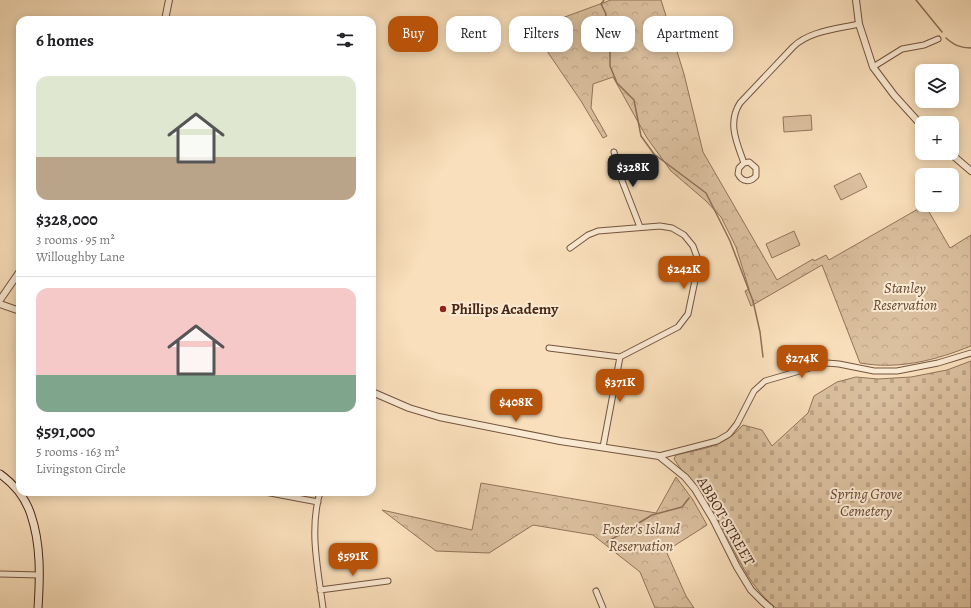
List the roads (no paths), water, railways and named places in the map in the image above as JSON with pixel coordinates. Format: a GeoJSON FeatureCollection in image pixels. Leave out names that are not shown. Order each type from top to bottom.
{"type":"FeatureCollection","features":[{"type":"Feature","properties":{"kind":"main road"},"geometry":{"type":"LineString","coordinates":[[0,474],[16,490]]}},
{"type":"Feature","properties":{"kind":"main road"},"geometry":{"type":"LineString","coordinates":[[21,496],[31,515],[36,538],[39,575],[38,608]]}},
{"type":"Feature","properties":{"kind":"street"},"geometry":{"type":"LineString","coordinates":[[166,16],[169,0]]}},
{"type":"Feature","properties":{"kind":"street"},"geometry":{"type":"LineString","coordinates":[[856,0],[859,24],[873,67],[894,95],[915,118]]}},
{"type":"Feature","properties":{"kind":"street"},"geometry":{"type":"LineString","coordinates":[[744,163],[733,126],[735,112],[740,103],[802,39],[859,24]]}},
{"type":"Feature","properties":{"kind":"street"},"geometry":{"type":"LineString","coordinates":[[873,67],[902,49],[924,45],[938,39]]}},
{"type":"Feature","properties":{"kind":"street"},"geometry":{"type":"LineString","coordinates":[[614,152],[619,173],[640,227]]}},
{"type":"Feature","properties":{"kind":"street"},"geometry":{"type":"LineString","coordinates":[[958,160],[971,171]]}},
{"type":"Feature","properties":{"kind":"street"},"geometry":{"type":"LineString","coordinates":[[549,348],[620,357],[678,327],[688,314],[698,266],[697,257],[693,246],[684,235],[672,228],[660,226],[598,231],[588,235],[570,248]]}},
{"type":"Feature","properties":{"kind":"street"},"geometry":{"type":"LineString","coordinates":[[0,300],[16,277]]}},
{"type":"Feature","properties":{"kind":"street"},"geometry":{"type":"LineString","coordinates":[[0,304],[16,310]]}},
{"type":"Feature","properties":{"kind":"street"},"geometry":{"type":"LineString","coordinates":[[659,456],[717,441],[729,434],[737,424],[754,391],[765,381],[827,363],[874,370],[897,371],[938,363],[971,353]]}},
{"type":"Feature","properties":{"kind":"street"},"geometry":{"type":"LineString","coordinates":[[603,447],[620,357]]}},
{"type":"Feature","properties":{"kind":"street","name":"ABBOT STREET"},"geometry":{"type":"LineString","coordinates":[[376,394],[409,408],[439,417],[547,438],[659,456],[685,477],[695,489],[751,590],[770,608]]}},
{"type":"Feature","properties":{"kind":"street"},"geometry":{"type":"LineString","coordinates":[[286,496],[318,502]]}},
{"type":"Feature","properties":{"kind":"street"},"geometry":{"type":"LineString","coordinates":[[319,496],[314,536],[323,608]]}},
{"type":"Feature","properties":{"kind":"street"},"geometry":{"type":"LineString","coordinates":[[0,574],[39,575]]}},
{"type":"Feature","properties":{"kind":"street"},"geometry":{"type":"LineString","coordinates":[[320,590],[388,581]]}},
{"type":"Feature","properties":{"kind":"street"},"geometry":{"type":"LineString","coordinates":[[596,592],[603,608]]}},
{"type":"Feature","properties":{"kind":"waterway"},"geometry":{"type":"LineString","coordinates":[[604,0],[601,4],[606,14],[604,27],[610,34],[610,66],[617,83],[634,100],[641,136],[654,154],[706,193],[730,241],[753,301],[760,332],[763,357]]}},
{"type":"Feature","properties":{"kind":"waterway"},"geometry":{"type":"LineString","coordinates":[[916,0],[942,32]]}},
{"type":"Feature","properties":{"kind":"waterway"},"geometry":{"type":"LineString","coordinates":[[946,38],[957,46],[971,48]]}},
{"type":"Feature","properties":{"kind":"waterway"},"geometry":{"type":"LineString","coordinates":[[607,542],[652,515],[682,507],[689,498]]}},
{"type":"Feature","properties":{"kind":"place","name":"Phillips Academy"},"geometry":{"type":"Point","coordinates":[443,309]}},
{"type":"Feature","properties":{"kind":"park label","name":"Stanley Reservation"},"geometry":{"type":"Point","coordinates":[905,296]}},
{"type":"Feature","properties":{"kind":"park label","name":"Spring Grove Cemetery"},"geometry":{"type":"Point","coordinates":[866,502]}},
{"type":"Feature","properties":{"kind":"park label","name":"Foster's Island Reservation"},"geometry":{"type":"Point","coordinates":[641,538]}}]}
